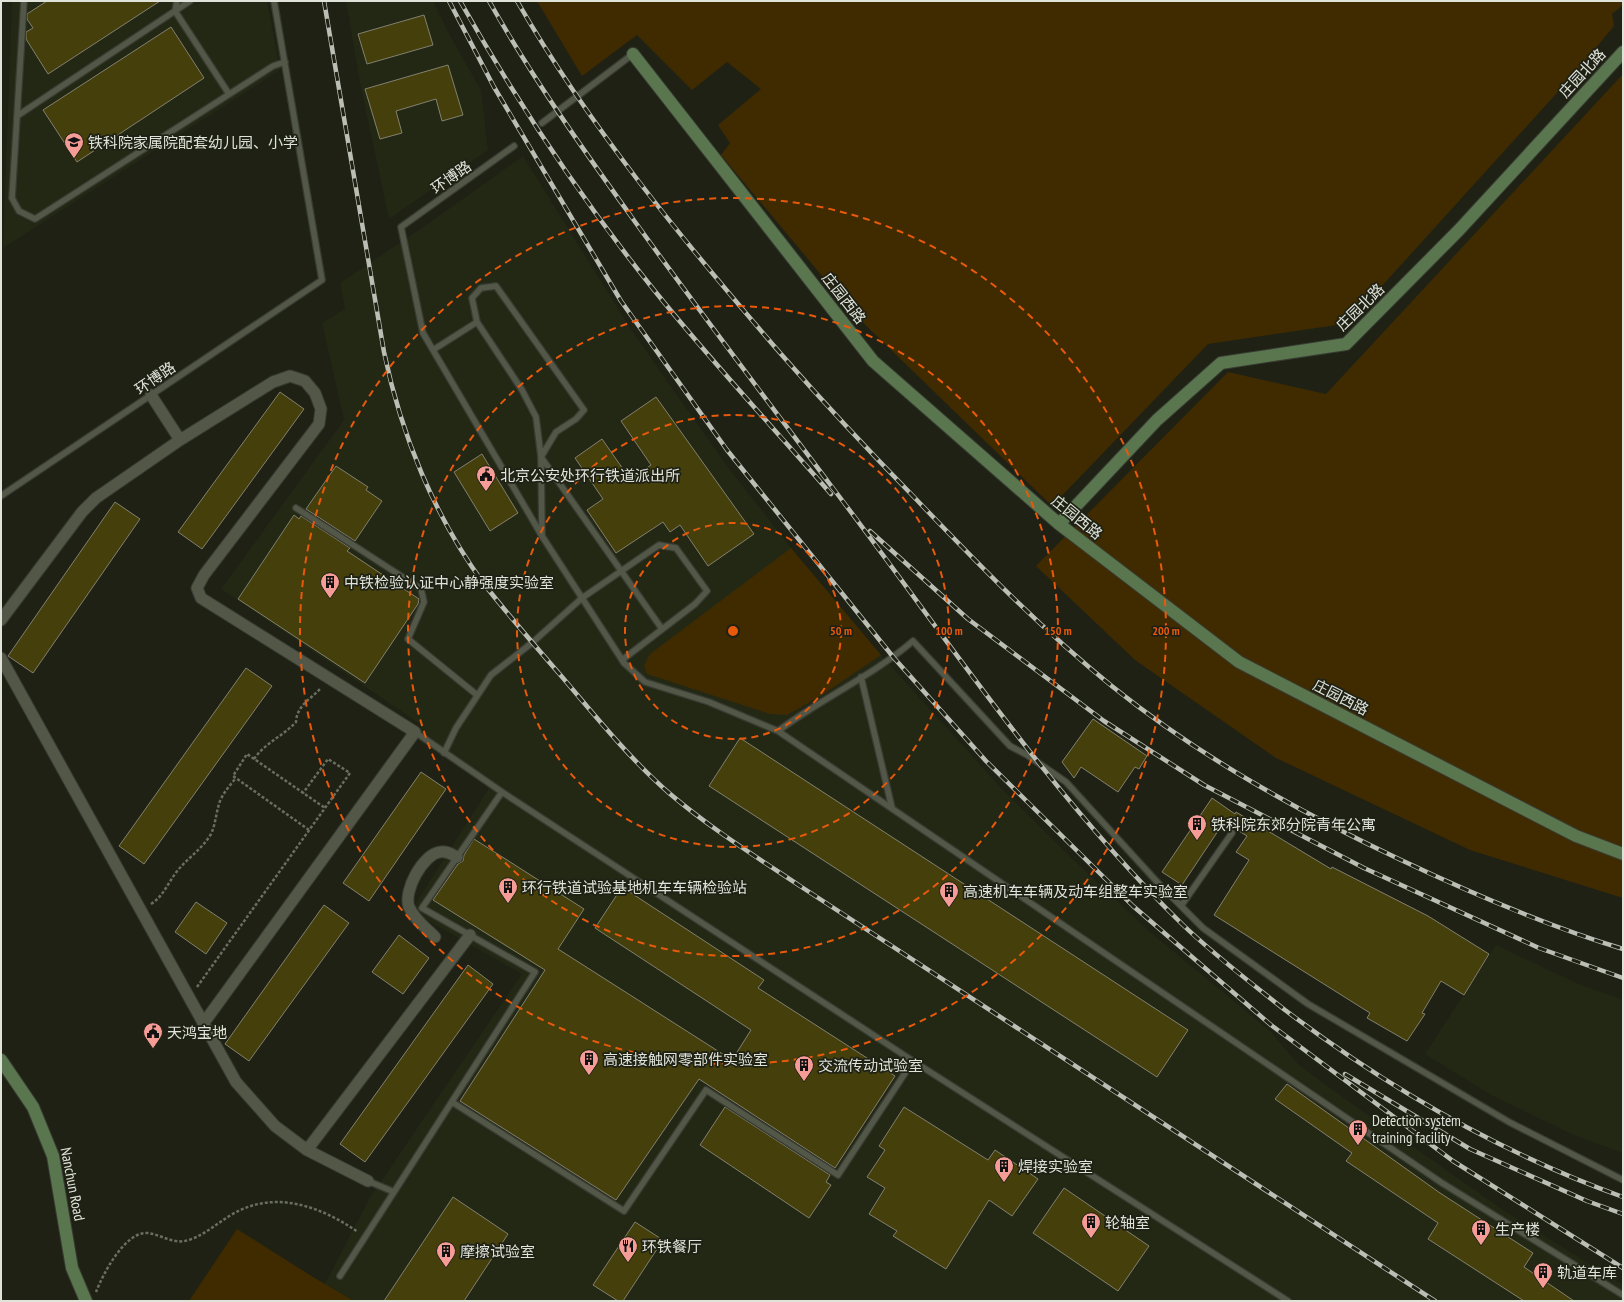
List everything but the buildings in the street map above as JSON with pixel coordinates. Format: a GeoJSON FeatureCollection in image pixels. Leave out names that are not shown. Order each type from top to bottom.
{"type":"FeatureCollection","features":[{"type":"Feature","properties":{"kind":"street","name":"庄园北路"},"geometry":{"type":"LineString","coordinates":[[1058,524],[1156,420],[1221,363],[1346,344],[1459,230],[1623,52]]}},
{"type":"Feature","properties":{"kind":"street","name":"庄园西路"},"geometry":{"type":"LineString","coordinates":[[633,54],[873,361],[1058,524],[1239,662],[1576,836],[1623,854]]}},
{"type":"Feature","properties":{"kind":"street"},"geometry":{"type":"LineString","coordinates":[[1,620],[82,512],[96,498],[180,440],[273,382],[290,376],[305,381],[315,394],[320,409],[319,424],[204,575],[197,588],[201,598],[415,732],[203,1024]]}},
{"type":"Feature","properties":{"kind":"street"},"geometry":{"type":"LineString","coordinates":[[150,395],[180,440]]}},
{"type":"Feature","properties":{"kind":"street"},"geometry":{"type":"LineString","coordinates":[[1,658],[236,1082],[275,1126],[307,1150],[368,1181]]}},
{"type":"Feature","properties":{"kind":"street"},"geometry":{"type":"LineString","coordinates":[[435,937],[416,918],[409,906],[412,881],[427,859],[438,852],[449,852],[457,857]]}},
{"type":"Feature","properties":{"kind":"street"},"geometry":{"type":"LineString","coordinates":[[307,1150],[470,935]]}},
{"type":"Feature","properties":{"kind":"street","name":"Nanchun Road"},"geometry":{"type":"LineString","coordinates":[[1,1060],[33,1107],[54,1156],[72,1268],[91,1298]]}},
{"type":"Feature","properties":{"kind":"lane"},"geometry":{"type":"LineString","coordinates":[[24,1],[12,198],[19,211],[36,219],[273,66],[285,62],[274,1]]}},
{"type":"Feature","properties":{"kind":"lane"},"geometry":{"type":"LineString","coordinates":[[176,1],[175,11],[229,94]]}},
{"type":"Feature","properties":{"kind":"lane"},"geometry":{"type":"LineString","coordinates":[[17,116],[190,1]]}},
{"type":"Feature","properties":{"kind":"lane"},"geometry":{"type":"LineString","coordinates":[[542,123],[633,54]]}},
{"type":"Feature","properties":{"kind":"lane","name":"环博路"},"geometry":{"type":"LineString","coordinates":[[1,496],[322,280],[285,62]]}},
{"type":"Feature","properties":{"kind":"lane","name":"环博路"},"geometry":{"type":"LineString","coordinates":[[433,350],[423,333],[401,227],[514,146]]}},
{"type":"Feature","properties":{"kind":"lane"},"geometry":{"type":"LineString","coordinates":[[541,457],[556,432],[576,420],[584,410],[496,286],[481,288],[472,298],[477,322],[522,390],[536,417],[541,457],[542,536]]}},
{"type":"Feature","properties":{"kind":"lane"},"geometry":{"type":"LineString","coordinates":[[477,322],[433,350],[542,536],[622,660],[645,682],[709,702],[778,731],[1442,1183],[1623,1295]]}},
{"type":"Feature","properties":{"kind":"lane"},"geometry":{"type":"LineString","coordinates":[[541,457],[662,629]]}},
{"type":"Feature","properties":{"kind":"lane"},"geometry":{"type":"LineString","coordinates":[[296,508],[421,590],[424,602],[408,639],[477,695]]}},
{"type":"Feature","properties":{"kind":"lane"},"geometry":{"type":"LineString","coordinates":[[444,753],[456,728],[491,675],[533,642],[582,598],[621,571],[659,545],[676,548],[691,566],[707,591],[695,604],[622,660]]}},
{"type":"Feature","properties":{"kind":"lane"},"geometry":{"type":"LineString","coordinates":[[778,731],[801,714],[894,658],[912,641],[1010,746],[1027,755],[1066,782],[1159,884],[1203,928],[1308,1004],[1509,1122],[1623,1180]]}},
{"type":"Feature","properties":{"kind":"lane"},"geometry":{"type":"LineString","coordinates":[[861,677],[892,808]]}},
{"type":"Feature","properties":{"kind":"lane"},"geometry":{"type":"LineString","coordinates":[[415,732],[502,792],[913,1061],[1288,1301]]}},
{"type":"Feature","properties":{"kind":"lane"},"geometry":{"type":"LineString","coordinates":[[340,1276],[535,972],[422,908],[502,792]]}},
{"type":"Feature","properties":{"kind":"lane"},"geometry":{"type":"LineString","coordinates":[[1181,906],[1232,834]]}},
{"type":"Feature","properties":{"kind":"lane"},"geometry":{"type":"LineString","coordinates":[[452,1102],[624,1211],[706,1090],[838,1175],[913,1061]]}},
{"type":"Feature","properties":{"kind":"lane"},"geometry":{"type":"LineString","coordinates":[[368,1181],[394,1192]]}},
{"type":"Feature","properties":{"kind":"path"},"geometry":{"type":"LineString","coordinates":[[254,759],[269,742],[288,730],[296,722],[296,715],[302,705],[313,697],[330,679]]}},
{"type":"Feature","properties":{"kind":"path"},"geometry":{"type":"LineString","coordinates":[[309,830],[233,776],[247,754],[325,808]]}},
{"type":"Feature","properties":{"kind":"path"},"geometry":{"type":"LineString","coordinates":[[189,997],[350,773],[328,759],[303,793]]}},
{"type":"Feature","properties":{"kind":"path"},"geometry":{"type":"LineString","coordinates":[[141,911],[160,899],[177,871],[201,849],[211,833],[220,801],[226,790],[236,778]]}},
{"type":"Feature","properties":{"kind":"path"},"geometry":{"type":"LineString","coordinates":[[91,1298],[103,1274],[128,1241],[138,1234],[148,1233],[170,1241],[185,1241],[212,1230],[231,1215],[257,1205],[276,1201],[300,1204],[324,1212],[365,1237]]}},
{"type":"Feature","properties":{"kind":"shaded area","name":"铁科院家属院配套幼儿园、小学"},"geometry":{"type":"Polygon","coordinates":[[[12,1],[267,1],[280,70],[3,248],[12,1]]]}},
{"type":"Feature","properties":{"kind":"shaded area"},"geometry":{"type":"Polygon","coordinates":[[[346,1],[433,1],[448,32],[481,90],[488,150],[389,219],[360,83],[346,1]]]}},
{"type":"Feature","properties":{"kind":"shaded area"},"geometry":{"type":"Polygon","coordinates":[[[537,1],[1622,1],[1623,5],[1612,14],[1614,26],[1575,73],[1381,287],[1337,325],[1208,344],[1052,506],[853,313],[721,155],[730,143],[718,125],[761,89],[727,62],[692,90],[637,35],[582,76],[537,1]]]}},
{"type":"Feature","properties":{"kind":"shaded area"},"geometry":{"type":"Polygon","coordinates":[[[1623,74],[1623,898],[1470,850],[1276,758],[1135,660],[1036,566],[1228,372],[1326,394],[1623,74]]]}},
{"type":"Feature","properties":{"kind":"shaded area"},"geometry":{"type":"Polygon","coordinates":[[[523,156],[632,331],[727,466],[791,548],[881,655],[1003,790],[1082,868],[1150,932],[1269,1030],[1300,1066],[1503,1210],[1623,1285],[1623,1301],[354,1301],[325,1284],[369,1199],[522,974],[411,911],[489,788],[416,738],[423,726],[221,589],[344,420],[322,323],[345,309],[340,283],[422,228],[523,156]]]}},
{"type":"Feature","properties":{"kind":"shaded area"},"geometry":{"type":"Polygon","coordinates":[[[791,548],[881,655],[822,695],[787,715],[770,714],[647,674],[644,666],[650,654],[791,548]]]}},
{"type":"Feature","properties":{"kind":"shaded area"},"geometry":{"type":"Polygon","coordinates":[[[1496,945],[1576,983],[1623,1000],[1623,1153],[1574,1135],[1491,1095],[1425,1054],[1496,945]]]}},
{"type":"Feature","properties":{"kind":"shaded area"},"geometry":{"type":"Polygon","coordinates":[[[237,1229],[313,1277],[354,1301],[189,1301],[237,1229]]]}},
{"type":"Feature","properties":{"kind":"railway"},"geometry":{"type":"LineString","coordinates":[[324,1],[384,352],[391,383],[410,444],[435,502],[466,558],[503,608],[601,723],[627,752],[669,793],[750,853],[1435,1301]]}},
{"type":"Feature","properties":{"kind":"railway"},"geometry":{"type":"LineString","coordinates":[[449,1],[494,87],[621,301],[727,450],[894,658],[986,761],[1133,906],[1271,1025],[1453,1161],[1623,1268]]}},
{"type":"Feature","properties":{"kind":"railway"},"geometry":{"type":"LineString","coordinates":[[460,1],[527,113],[601,221],[627,256],[697,342],[831,494]]}},
{"type":"Feature","properties":{"kind":"railway"},"geometry":{"type":"LineString","coordinates":[[489,1],[522,57],[576,139],[681,285],[1041,766],[1133,873],[1182,924],[1219,957],[1285,1010],[1364,1066],[1405,1092],[1490,1139],[1578,1180],[1623,1197]]}},
{"type":"Feature","properties":{"kind":"railway"},"geometry":{"type":"LineString","coordinates":[[517,1],[545,48],[607,139],[640,184],[745,312],[781,354],[879,461],[985,571],[1086,665],[1146,713],[1180,737],[1288,803],[1363,842],[1455,885],[1538,920],[1623,949]]}},
{"type":"Feature","properties":{"kind":"railway"},"geometry":{"type":"LineString","coordinates":[[870,531],[968,619],[1104,721],[1204,785],[1364,868],[1539,948],[1623,978]]}},
{"type":"Feature","properties":{"kind":"railway"},"geometry":{"type":"LineString","coordinates":[[1345,1074],[1470,1149],[1587,1201],[1623,1214]]}},
{"type":"Feature","properties":{"kind":"place","name":"铁科院家属院配套幼儿园、小学"},"geometry":{"type":"Point","coordinates":[74,159]}},
{"type":"Feature","properties":{"kind":"place","name":"北京公安处环行铁道派出所"},"geometry":{"type":"Point","coordinates":[486,492]}},
{"type":"Feature","properties":{"kind":"place","name":"中铁检验认证中心静强度实验室"},"geometry":{"type":"Point","coordinates":[330,599]}},
{"type":"Feature","properties":{"kind":"place","name":"铁科院东郊分院青年公寓"},"geometry":{"type":"Point","coordinates":[1197,841]}},
{"type":"Feature","properties":{"kind":"place","name":"环行铁道试验基地机车车辆检验站"},"geometry":{"type":"Point","coordinates":[508,904]}},
{"type":"Feature","properties":{"kind":"place","name":"高速机车车辆及动车组整车实验室"},"geometry":{"type":"Point","coordinates":[949,908]}},
{"type":"Feature","properties":{"kind":"place","name":"天鸿宝地"},"geometry":{"type":"Point","coordinates":[153,1049]}},
{"type":"Feature","properties":{"kind":"place","name":"高速接触网零部件实验室"},"geometry":{"type":"Point","coordinates":[589,1076]}},
{"type":"Feature","properties":{"kind":"place","name":"交流传动试验室"},"geometry":{"type":"Point","coordinates":[804,1082]}},
{"type":"Feature","properties":{"kind":"place","name":"Detection system training facility"},"geometry":{"type":"Point","coordinates":[1358,1146]}},
{"type":"Feature","properties":{"kind":"place","name":"焊接实验室"},"geometry":{"type":"Point","coordinates":[1004,1183]}},
{"type":"Feature","properties":{"kind":"place","name":"轮轴室"},"geometry":{"type":"Point","coordinates":[1091,1239]}},
{"type":"Feature","properties":{"kind":"place","name":"生产楼"},"geometry":{"type":"Point","coordinates":[1481,1246]}},
{"type":"Feature","properties":{"kind":"place","name":"环铁餐厅"},"geometry":{"type":"Point","coordinates":[628,1263]}},
{"type":"Feature","properties":{"kind":"place","name":"摩擦试验室"},"geometry":{"type":"Point","coordinates":[446,1268]}},
{"type":"Feature","properties":{"kind":"place","name":"轨道车库"},"geometry":{"type":"Point","coordinates":[1543,1289]}}]}
